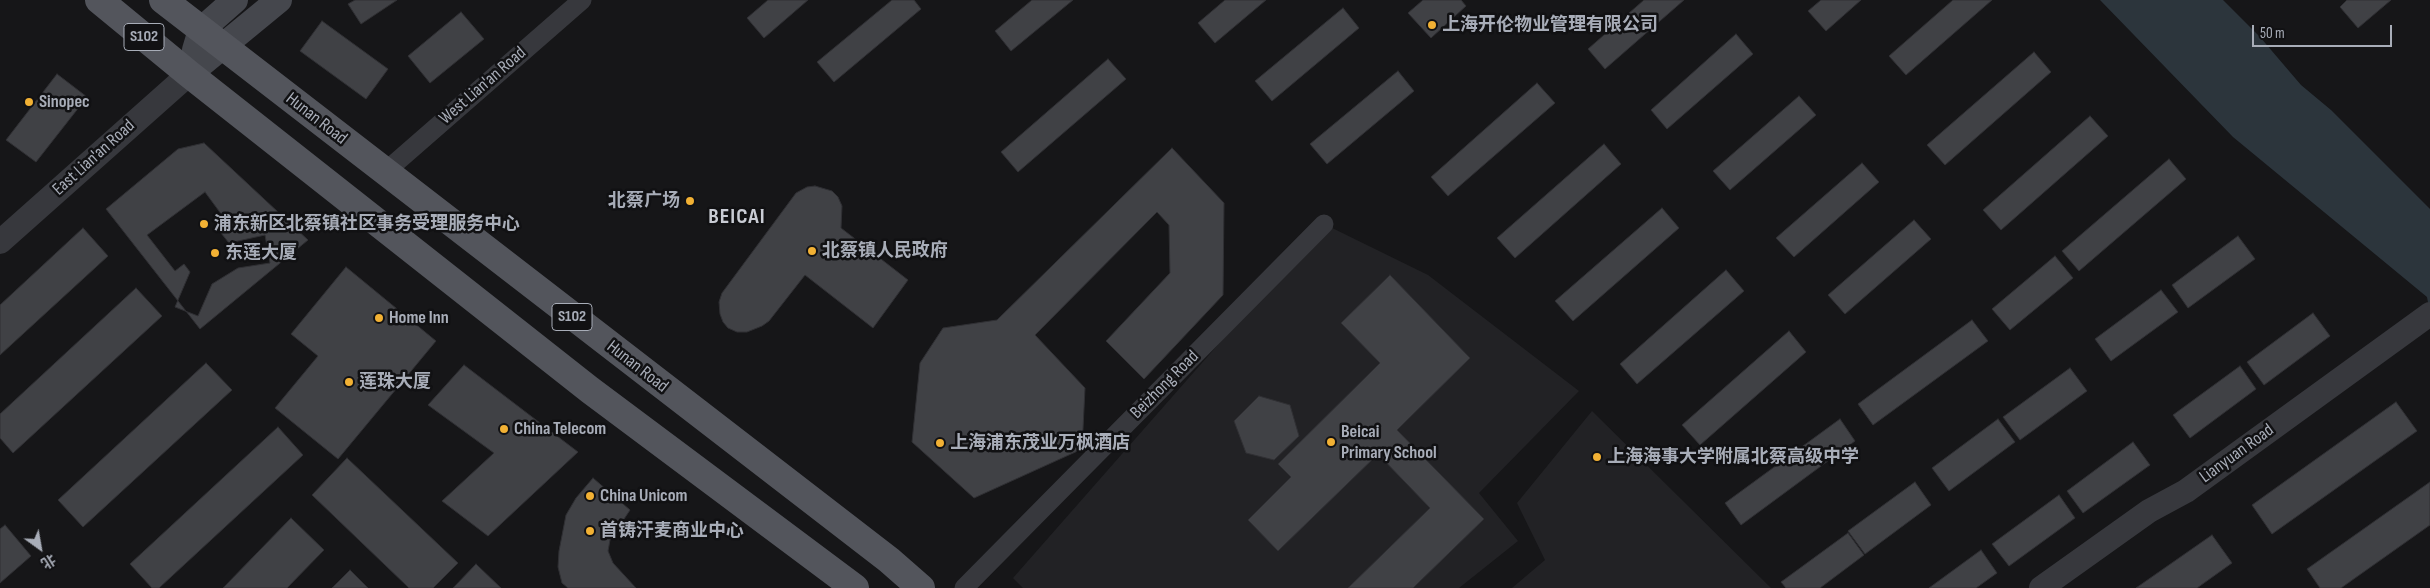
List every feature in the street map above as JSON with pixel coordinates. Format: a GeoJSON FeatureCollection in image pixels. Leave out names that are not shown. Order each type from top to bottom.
{"type":"FeatureCollection","features":[{"type":"Feature","properties":{"kind":"main road","name":"S102"},"geometry":{"type":"LineString","coordinates":[[99,0],[189,74],[590,390],[855,588]]}},
{"type":"Feature","properties":{"kind":"main road","name":"Hunan Road"},"geometry":{"type":"LineString","coordinates":[[163,0],[889,560],[921,588]]}},
{"type":"Feature","properties":{"kind":"main road"},"geometry":{"type":"LineString","coordinates":[[189,74],[201,30],[236,0]]}},
{"type":"Feature","properties":{"kind":"main road"},"geometry":{"type":"LineString","coordinates":[[189,74],[279,0]]}},
{"type":"Feature","properties":{"kind":"street","name":"West Lian'an Road"},"geometry":{"type":"LineString","coordinates":[[385,172],[582,0]]}},
{"type":"Feature","properties":{"kind":"street","name":"East Lian'an Road"},"geometry":{"type":"LineString","coordinates":[[0,242],[189,74]]}},
{"type":"Feature","properties":{"kind":"street","name":"Beizhong Road"},"geometry":{"type":"LineString","coordinates":[[964,588],[1324,224]]}},
{"type":"Feature","properties":{"kind":"street","name":"Lianyuan Road"},"geometry":{"type":"LineString","coordinates":[[2040,588],[2149,511],[2190,488],[2428,316]]}},
{"type":"Feature","properties":{"kind":"shaded area"},"geometry":{"type":"Polygon","coordinates":[[[2100,0],[2223,0],[2260,37],[2301,85],[2331,110],[2430,209],[2430,313],[2427,297],[2233,137],[2100,0]]]}},
{"type":"Feature","properties":{"kind":"shaded area","name":"Beicai Primary School"},"geometry":{"type":"Polygon","coordinates":[[[1324,224],[1428,275],[1579,391],[1479,493],[1518,541],[1459,588],[1023,588],[1013,578],[1324,224]]]}},
{"type":"Feature","properties":{"kind":"shaded area","name":"上海海事大学附属北蔡高级中学"},"geometry":{"type":"Polygon","coordinates":[[[1592,411],[1771,588],[1512,588],[1545,560],[1517,503],[1592,411]]]}},
{"type":"Feature","properties":{"kind":"building"},"geometry":{"type":"Polygon","coordinates":[[[355,0],[397,0],[361,24],[348,4],[355,0]]]}},
{"type":"Feature","properties":{"kind":"building"},"geometry":{"type":"Polygon","coordinates":[[[768,0],[808,0],[764,38],[747,18],[768,0]]]}},
{"type":"Feature","properties":{"kind":"building"},"geometry":{"type":"Polygon","coordinates":[[[892,0],[914,0],[921,9],[834,82],[817,62],[892,0]]]}},
{"type":"Feature","properties":{"kind":"building"},"geometry":{"type":"Polygon","coordinates":[[[1032,0],[1073,0],[1011,51],[995,31],[1032,0]]]}},
{"type":"Feature","properties":{"kind":"building"},"geometry":{"type":"Polygon","coordinates":[[[1225,0],[1266,0],[1215,43],[1198,23],[1225,0]]]}},
{"type":"Feature","properties":{"kind":"building","name":"上海开伦物业管理有限公司"},"geometry":{"type":"Polygon","coordinates":[[[1423,0],[1461,0],[1466,6],[1431,38],[1408,13],[1423,0]]]}},
{"type":"Feature","properties":{"kind":"building"},"geometry":{"type":"Polygon","coordinates":[[[1644,0],[1684,0],[1605,69],[1588,49],[1644,0]]]}},
{"type":"Feature","properties":{"kind":"building"},"geometry":{"type":"Polygon","coordinates":[[[1821,0],[1861,0],[1826,31],[1808,11],[1821,0]]]}},
{"type":"Feature","properties":{"kind":"building"},"geometry":{"type":"Polygon","coordinates":[[[1953,0],[1992,0],[1906,75],[1889,56],[1953,0]]]}},
{"type":"Feature","properties":{"kind":"building"},"geometry":{"type":"Polygon","coordinates":[[[2347,0],[2391,0],[2358,28],[2340,7],[2347,0]]]}},
{"type":"Feature","properties":{"kind":"building"},"geometry":{"type":"Polygon","coordinates":[[[1343,8],[1359,28],[1272,101],[1255,81],[1343,8]]]}},
{"type":"Feature","properties":{"kind":"building"},"geometry":{"type":"Polygon","coordinates":[[[461,12],[484,39],[430,83],[408,56],[461,12]]]}},
{"type":"Feature","properties":{"kind":"building"},"geometry":{"type":"Polygon","coordinates":[[[322,21],[388,69],[366,99],[300,51],[322,21]]]}},
{"type":"Feature","properties":{"kind":"building"},"geometry":{"type":"Polygon","coordinates":[[[1736,34],[1753,54],[1667,129],[1651,110],[1736,34]]]}},
{"type":"Feature","properties":{"kind":"building"},"geometry":{"type":"Polygon","coordinates":[[[2034,52],[2051,72],[1945,165],[1927,145],[2034,52]]]}},
{"type":"Feature","properties":{"kind":"building"},"geometry":{"type":"Polygon","coordinates":[[[1108,59],[1126,79],[1018,172],[1001,152],[1108,59]]]}},
{"type":"Feature","properties":{"kind":"building"},"geometry":{"type":"Polygon","coordinates":[[[1398,71],[1414,91],[1327,164],[1310,144],[1398,71]]]}},
{"type":"Feature","properties":{"kind":"building"},"geometry":{"type":"Polygon","coordinates":[[[57,74],[87,97],[36,162],[6,140],[57,74]]]}},
{"type":"Feature","properties":{"kind":"building"},"geometry":{"type":"Polygon","coordinates":[[[1537,83],[1555,103],[1448,196],[1431,177],[1537,83]]]}},
{"type":"Feature","properties":{"kind":"building"},"geometry":{"type":"Polygon","coordinates":[[[1799,96],[1816,115],[1730,190],[1713,171],[1799,96]]]}},
{"type":"Feature","properties":{"kind":"building"},"geometry":{"type":"Polygon","coordinates":[[[2090,116],[2108,136],[2001,230],[1983,210],[2090,116]]]}},
{"type":"Feature","properties":{"kind":"building","name":"浦东新区北蔡镇社区事务受理服务中心"},"geometry":{"type":"Polygon","coordinates":[[[204,143],[308,240],[200,329],[106,209],[178,149],[204,143]]]}},
{"type":"Feature","properties":{"kind":"building"},"geometry":{"type":"Polygon","coordinates":[[[1604,144],[1621,164],[1515,258],[1497,238],[1604,144]]]}},
{"type":"Feature","properties":{"kind":"building"},"geometry":{"type":"Polygon","coordinates":[[[1172,148],[1224,203],[1223,295],[1144,379],[1106,341],[1170,273],[1169,225],[1157,212],[1035,335],[1085,388],[1082,449],[974,498],[912,442],[920,363],[943,328],[997,320],[1172,148]]]}},
{"type":"Feature","properties":{"kind":"building"},"geometry":{"type":"Polygon","coordinates":[[[2169,159],[2186,179],[2079,271],[2062,251],[2169,159]]]}},
{"type":"Feature","properties":{"kind":"building"},"geometry":{"type":"Polygon","coordinates":[[[1862,163],[1879,182],[1794,257],[1776,238],[1862,163]]]}},
{"type":"Feature","properties":{"kind":"building","name":"北蔡镇人民政府"},"geometry":{"type":"Polygon","coordinates":[[[815,186],[832,191],[838,197],[842,206],[841,228],[908,280],[873,328],[805,275],[769,321],[762,326],[747,332],[737,332],[728,328],[720,314],[719,302],[722,293],[796,193],[807,187],[815,186]]]}},
{"type":"Feature","properties":{"kind":"building","name":"东莲大厦"},"geometry":{"type":"Polygon","coordinates":[[[205,192],[230,226],[221,233],[229,243],[265,235],[270,263],[238,268],[212,284],[198,316],[175,307],[190,272],[184,264],[175,271],[147,235],[205,192]]]}},
{"type":"Feature","properties":{"kind":"building"},"geometry":{"type":"Polygon","coordinates":[[[1662,208],[1679,228],[1573,321],[1555,301],[1662,208]]]}},
{"type":"Feature","properties":{"kind":"building"},"geometry":{"type":"Polygon","coordinates":[[[1914,220],[1931,239],[1845,314],[1828,295],[1914,220]]]}},
{"type":"Feature","properties":{"kind":"building"},"geometry":{"type":"Polygon","coordinates":[[[83,228],[108,256],[0,355],[0,305],[83,228]]]}},
{"type":"Feature","properties":{"kind":"building"},"geometry":{"type":"Polygon","coordinates":[[[2238,236],[2255,259],[2188,308],[2172,285],[2238,236]]]}},
{"type":"Feature","properties":{"kind":"building"},"geometry":{"type":"Polygon","coordinates":[[[2055,256],[2073,278],[2010,330],[1992,309],[2055,256]]]}},
{"type":"Feature","properties":{"kind":"building","name":"莲珠大厦"},"geometry":{"type":"Polygon","coordinates":[[[346,267],[436,341],[338,459],[275,408],[318,356],[291,334],[346,267]]]}},
{"type":"Feature","properties":{"kind":"building"},"geometry":{"type":"Polygon","coordinates":[[[1726,270],[1744,291],[1637,384],[1620,364],[1726,270]]]}},
{"type":"Feature","properties":{"kind":"building"},"geometry":{"type":"Polygon","coordinates":[[[1390,275],[1470,358],[1397,430],[1484,519],[1413,588],[1348,588],[1430,508],[1378,454],[1278,551],[1248,520],[1291,477],[1278,464],[1380,363],[1341,323],[1390,275]]]}},
{"type":"Feature","properties":{"kind":"building"},"geometry":{"type":"Polygon","coordinates":[[[136,288],[162,316],[13,453],[0,438],[0,414],[136,288]]]}},
{"type":"Feature","properties":{"kind":"building"},"geometry":{"type":"Polygon","coordinates":[[[2161,290],[2178,312],[2111,361],[2095,339],[2161,290]]]}},
{"type":"Feature","properties":{"kind":"building"},"geometry":{"type":"Polygon","coordinates":[[[2313,313],[2330,336],[2264,385],[2247,362],[2313,313]]]}},
{"type":"Feature","properties":{"kind":"building"},"geometry":{"type":"Polygon","coordinates":[[[1972,320],[1988,341],[1873,425],[1858,404],[1972,320]]]}},
{"type":"Feature","properties":{"kind":"building"},"geometry":{"type":"Polygon","coordinates":[[[1789,331],[1806,352],[1700,445],[1682,425],[1789,331]]]}},
{"type":"Feature","properties":{"kind":"building"},"geometry":{"type":"Polygon","coordinates":[[[206,363],[232,390],[83,527],[58,500],[206,363]]]}},
{"type":"Feature","properties":{"kind":"building","name":"China Telecom"},"geometry":{"type":"Polygon","coordinates":[[[464,365],[578,452],[488,536],[442,501],[494,453],[428,405],[464,365]]]}},
{"type":"Feature","properties":{"kind":"building"},"geometry":{"type":"Polygon","coordinates":[[[2240,366],[2256,389],[2190,438],[2173,415],[2240,366]]]}},
{"type":"Feature","properties":{"kind":"building"},"geometry":{"type":"Polygon","coordinates":[[[2070,368],[2087,391],[2020,440],[2003,417],[2070,368]]]}},
{"type":"Feature","properties":{"kind":"building"},"geometry":{"type":"Polygon","coordinates":[[[1259,396],[1290,405],[1299,436],[1274,460],[1246,453],[1234,421],[1259,396]]]}},
{"type":"Feature","properties":{"kind":"building"},"geometry":{"type":"Polygon","coordinates":[[[2396,402],[2417,431],[2272,534],[2252,505],[2396,402]]]}},
{"type":"Feature","properties":{"kind":"building"},"geometry":{"type":"Polygon","coordinates":[[[1840,419],[1855,441],[1741,525],[1725,503],[1840,419]]]}},
{"type":"Feature","properties":{"kind":"building"},"geometry":{"type":"Polygon","coordinates":[[[1998,419],[2015,442],[1949,491],[1932,468],[1998,419]]]}},
{"type":"Feature","properties":{"kind":"building"},"geometry":{"type":"Polygon","coordinates":[[[278,427],[303,455],[159,588],[152,588],[130,564],[278,427]]]}},
{"type":"Feature","properties":{"kind":"building"},"geometry":{"type":"Polygon","coordinates":[[[2133,442],[2150,465],[2083,513],[2067,491],[2133,442]]]}},
{"type":"Feature","properties":{"kind":"building"},"geometry":{"type":"Polygon","coordinates":[[[347,458],[458,563],[433,588],[409,588],[312,495],[347,458]]]}},
{"type":"Feature","properties":{"kind":"building","name":"首铸汗麦商业中心"},"geometry":{"type":"Polygon","coordinates":[[[593,478],[630,510],[610,540],[608,551],[613,563],[636,588],[568,588],[562,583],[558,567],[566,515],[576,498],[593,478]]]}},
{"type":"Feature","properties":{"kind":"building"},"geometry":{"type":"Polygon","coordinates":[[[1915,482],[1931,505],[1865,554],[1848,531],[1915,482]]]}},
{"type":"Feature","properties":{"kind":"building"},"geometry":{"type":"Polygon","coordinates":[[[2430,482],[2430,525],[2341,588],[2320,588],[2307,569],[2430,482]]]}},
{"type":"Feature","properties":{"kind":"building"},"geometry":{"type":"Polygon","coordinates":[[[2059,495],[2075,518],[2009,566],[1992,544],[2059,495]]]}},
{"type":"Feature","properties":{"kind":"building"},"geometry":{"type":"Polygon","coordinates":[[[291,518],[324,550],[287,588],[223,588],[291,518]]]}},
{"type":"Feature","properties":{"kind":"building"},"geometry":{"type":"Polygon","coordinates":[[[5,525],[31,556],[0,583],[0,529],[5,525]]]}},
{"type":"Feature","properties":{"kind":"building"},"geometry":{"type":"Polygon","coordinates":[[[1848,533],[1864,555],[1820,588],[1786,588],[1781,582],[1848,533]]]}},
{"type":"Feature","properties":{"kind":"building"},"geometry":{"type":"Polygon","coordinates":[[[2212,535],[2232,563],[2197,588],[2136,588],[2212,535]]]}},
{"type":"Feature","properties":{"kind":"building"},"geometry":{"type":"Polygon","coordinates":[[[1981,550],[1997,573],[1976,588],[1929,588],[1981,550]]]}},
{"type":"Feature","properties":{"kind":"building"},"geometry":{"type":"Polygon","coordinates":[[[476,564],[501,588],[453,588],[476,564]]]}},
{"type":"Feature","properties":{"kind":"building"},"geometry":{"type":"Polygon","coordinates":[[[350,570],[368,588],[332,588],[350,570]]]}},
{"type":"Feature","properties":{"kind":"place","name":"上海开伦物业管理有限公司"},"geometry":{"type":"Point","coordinates":[1432,25]}},
{"type":"Feature","properties":{"kind":"place","name":"Sinopec"},"geometry":{"type":"Point","coordinates":[29,102]}},
{"type":"Feature","properties":{"kind":"place","name":"北蔡广场"},"geometry":{"type":"Point","coordinates":[690,201]}},
{"type":"Feature","properties":{"kind":"place","name":"浦东新区北蔡镇社区事务受理服务中心"},"geometry":{"type":"Point","coordinates":[204,224]}},
{"type":"Feature","properties":{"kind":"place","name":"北蔡镇人民政府"},"geometry":{"type":"Point","coordinates":[812,251]}},
{"type":"Feature","properties":{"kind":"place","name":"东莲大厦"},"geometry":{"type":"Point","coordinates":[215,253]}},
{"type":"Feature","properties":{"kind":"place","name":"Home Inn"},"geometry":{"type":"Point","coordinates":[379,318]}},
{"type":"Feature","properties":{"kind":"place","name":"莲珠大厦"},"geometry":{"type":"Point","coordinates":[349,382]}},
{"type":"Feature","properties":{"kind":"place","name":"China Telecom"},"geometry":{"type":"Point","coordinates":[504,429]}},
{"type":"Feature","properties":{"kind":"place","name":"Beicai Primary School"},"geometry":{"type":"Point","coordinates":[1331,442]}},
{"type":"Feature","properties":{"kind":"place","name":"上海浦东茂业万枫酒店"},"geometry":{"type":"Point","coordinates":[940,443]}},
{"type":"Feature","properties":{"kind":"place","name":"上海海事大学附属北蔡高级中学"},"geometry":{"type":"Point","coordinates":[1597,457]}},
{"type":"Feature","properties":{"kind":"place","name":"China Unicom"},"geometry":{"type":"Point","coordinates":[590,496]}},
{"type":"Feature","properties":{"kind":"place","name":"首铸汗麦商业中心"},"geometry":{"type":"Point","coordinates":[590,531]}},
{"type":"Feature","properties":{"kind":"district","name":"BEICAI"},"geometry":{"type":"Point","coordinates":[737,217]}}]}
